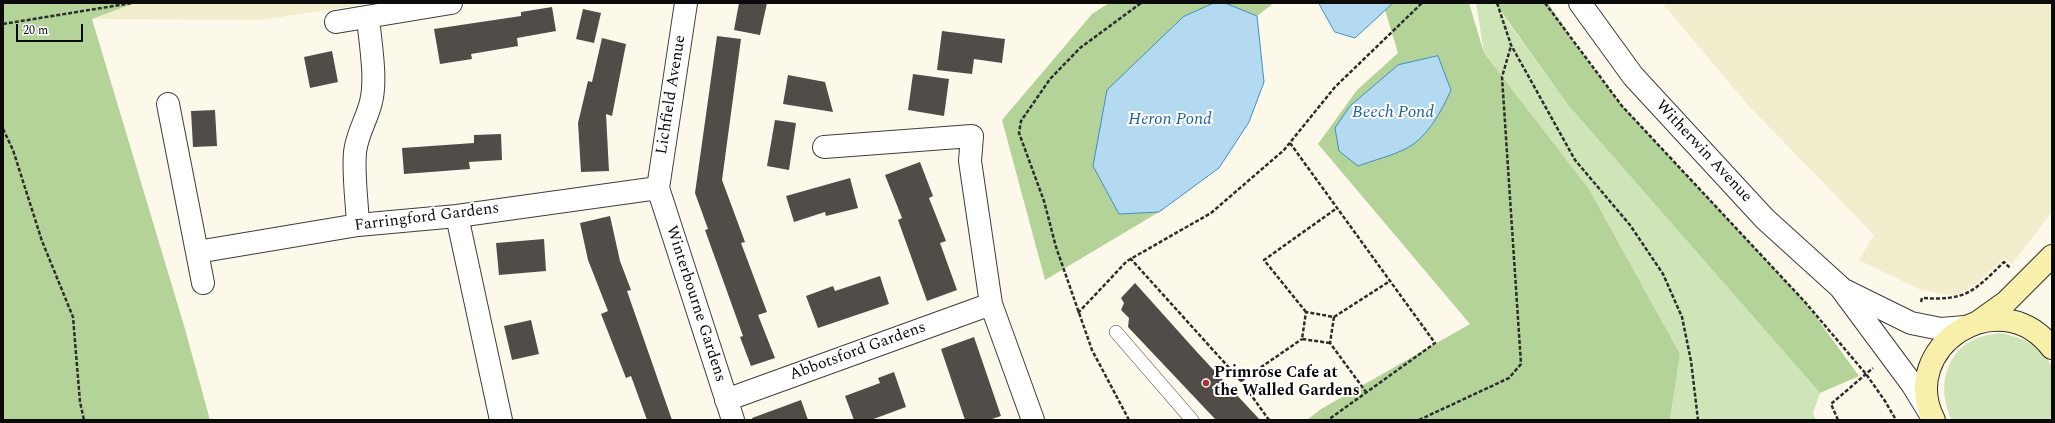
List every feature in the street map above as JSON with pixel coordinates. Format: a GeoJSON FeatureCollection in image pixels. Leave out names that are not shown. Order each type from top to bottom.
{"type":"FeatureCollection","features":[{"type":"Feature","properties":{"kind":"street"},"geometry":{"type":"LineString","coordinates":[[336,22],[451,3]]}},
{"type":"Feature","properties":{"kind":"street","name":"Lichfield Avenue"},"geometry":{"type":"LineString","coordinates":[[658,188],[686,3]]}},
{"type":"Feature","properties":{"kind":"street","name":"Witherwin Avenue"},"geometry":{"type":"LineString","coordinates":[[1580,3],[1633,76],[1765,219],[1840,288],[1912,384],[1932,418]]}},
{"type":"Feature","properties":{"kind":"street"},"geometry":{"type":"LineString","coordinates":[[358,225],[355,152],[358,135],[368,114],[372,100],[368,16]]}},
{"type":"Feature","properties":{"kind":"street"},"geometry":{"type":"LineString","coordinates":[[168,104],[203,283]]}},
{"type":"Feature","properties":{"kind":"street"},"geometry":{"type":"LineString","coordinates":[[824,147],[972,136],[970,161],[990,304],[1033,420]]}},
{"type":"Feature","properties":{"kind":"street","name":"Farringford Gardens"},"geometry":{"type":"LineString","coordinates":[[197,252],[358,225],[457,216],[658,188]]}},
{"type":"Feature","properties":{"kind":"street","name":"Winterbourne Gardens"},"geometry":{"type":"LineString","coordinates":[[658,188],[730,410]]}},
{"type":"Feature","properties":{"kind":"street"},"geometry":{"type":"LineString","coordinates":[[457,216],[496,418]]}},
{"type":"Feature","properties":{"kind":"street"},"geometry":{"type":"LineString","coordinates":[[1932,418],[1926,395],[1928,374],[1935,355],[1948,339],[2006,302],[2052,256]]}},
{"type":"Feature","properties":{"kind":"street","name":"Witherwin Avenue"},"geometry":{"type":"LineString","coordinates":[[1840,288],[1911,323],[1925,327],[1941,329],[1971,324]]}},
{"type":"Feature","properties":{"kind":"street","name":"Abbotsford Gardens"},"geometry":{"type":"LineString","coordinates":[[730,410],[990,304]]}},
{"type":"Feature","properties":{"kind":"street"},"geometry":{"type":"LineString","coordinates":[[1971,324],[1996,320],[2014,322],[2031,328],[2045,339],[2052,348]]}},
{"type":"Feature","properties":{"kind":"lane"},"geometry":{"type":"LineString","coordinates":[[1116,332],[1192,420]]}},
{"type":"Feature","properties":{"kind":"path"},"geometry":{"type":"LineString","coordinates":[[3,24],[132,3]]}},
{"type":"Feature","properties":{"kind":"path"},"geometry":{"type":"LineString","coordinates":[[1129,420],[1092,350],[1056,247],[1044,201],[1019,133],[1020,121],[1050,79],[1080,48],[1141,3]]}},
{"type":"Feature","properties":{"kind":"path"},"geometry":{"type":"LineString","coordinates":[[1078,313],[1130,258],[1211,213],[1284,150],[1335,88],[1422,3]]}},
{"type":"Feature","properties":{"kind":"path"},"geometry":{"type":"LineString","coordinates":[[1497,3],[1511,45],[1576,160],[1630,225],[1663,274],[1682,317],[1691,361],[1698,420]]}},
{"type":"Feature","properties":{"kind":"path"},"geometry":{"type":"LineString","coordinates":[[1545,3],[1622,106],[1805,302],[1866,374],[1896,420]]}},
{"type":"Feature","properties":{"kind":"path"},"geometry":{"type":"LineString","coordinates":[[1419,420],[1509,378],[1521,364],[1502,77],[1511,45]]}},
{"type":"Feature","properties":{"kind":"path"},"geometry":{"type":"LineString","coordinates":[[3,129],[13,150],[42,241],[72,317],[80,402],[84,420]]}},
{"type":"Feature","properties":{"kind":"path"},"geometry":{"type":"LineString","coordinates":[[1290,143],[1435,343],[1328,420]]}},
{"type":"Feature","properties":{"kind":"path"},"geometry":{"type":"LineString","coordinates":[[1337,208],[1264,260],[1306,312],[1334,316],[1390,281]]}},
{"type":"Feature","properties":{"kind":"path"},"geometry":{"type":"LineString","coordinates":[[1130,258],[1240,381],[1269,420]]}},
{"type":"Feature","properties":{"kind":"path"},"geometry":{"type":"LineString","coordinates":[[1922,298],[1948,299],[1960,297],[1979,286],[2004,262],[2012,269]]}},
{"type":"Feature","properties":{"kind":"path"},"geometry":{"type":"LineString","coordinates":[[1302,339],[1306,312]]}},
{"type":"Feature","properties":{"kind":"path"},"geometry":{"type":"LineString","coordinates":[[1334,316],[1330,342],[1366,392]]}},
{"type":"Feature","properties":{"kind":"path"},"geometry":{"type":"LineString","coordinates":[[1240,381],[1302,339],[1330,342]]}},
{"type":"Feature","properties":{"kind":"path"},"geometry":{"type":"LineString","coordinates":[[1838,420],[1831,404],[1866,374]]}},
{"type":"Feature","properties":{"kind":"shaded area"},"geometry":{"type":"Polygon","coordinates":[[[135,3],[374,3],[260,20],[92,19],[135,3]]]}},
{"type":"Feature","properties":{"kind":"shaded area"},"geometry":{"type":"Polygon","coordinates":[[[1662,3],[2052,3],[2052,212],[2012,264],[2004,258],[1979,282],[1961,293],[1950,295],[1921,290],[1859,260],[1874,235],[1747,104],[1662,3]]]}},
{"type":"Feature","properties":{"kind":"green space"},"geometry":{"type":"Polygon","coordinates":[[[3,3],[135,3],[92,19],[185,329],[210,420],[3,420],[3,3]]]}},
{"type":"Feature","properties":{"kind":"green space"},"geometry":{"type":"Polygon","coordinates":[[[1109,3],[1214,3],[1183,17],[1119,214],[1159,212],[1045,280],[1002,120],[1092,14],[1109,3]]]}},
{"type":"Feature","properties":{"kind":"green space"},"geometry":{"type":"Polygon","coordinates":[[[1225,3],[1274,3],[1257,16],[1225,3]]]}},
{"type":"Feature","properties":{"kind":"green space"},"geometry":{"type":"Polygon","coordinates":[[[1393,3],[1469,3],[1484,53],[1589,189],[1680,354],[1670,420],[1307,420],[1321,409],[1470,324],[1318,144],[1357,90],[1398,53],[1385,10],[1393,3]]]}},
{"type":"Feature","properties":{"kind":"green space"},"geometry":{"type":"Polygon","coordinates":[[[1476,3],[1494,3],[1568,105],[1820,393],[1813,413],[1816,420],[1670,420],[1680,354],[1589,189],[1484,53],[1476,3]]]}},
{"type":"Feature","properties":{"kind":"green space"},"geometry":{"type":"Polygon","coordinates":[[[1495,3],[1548,3],[1575,44],[1622,106],[1805,302],[1859,376],[1820,393],[1568,105],[1495,3]]]}},
{"type":"Feature","properties":{"kind":"green space"},"geometry":{"type":"Polygon","coordinates":[[[2002,333],[2017,337],[2032,344],[2049,360],[2052,368],[2052,413],[2050,419],[1952,420],[1944,395],[1947,369],[1953,358],[1961,348],[1971,341],[1986,335],[2002,333]]]}},
{"type":"Feature","properties":{"kind":"water","name":"Heron Pond"},"geometry":{"type":"Polygon","coordinates":[[[1214,3],[1225,3],[1257,16],[1264,82],[1249,122],[1219,168],[1159,212],[1119,214],[1093,166],[1107,90],[1183,17],[1214,3]]]}},
{"type":"Feature","properties":{"kind":"water"},"geometry":{"type":"Polygon","coordinates":[[[1319,3],[1393,3],[1355,38],[1335,32],[1319,3]]]}},
{"type":"Feature","properties":{"kind":"water","name":"Beech Pond"},"geometry":{"type":"Polygon","coordinates":[[[1438,56],[1451,90],[1434,122],[1415,143],[1389,156],[1358,166],[1339,151],[1335,128],[1350,106],[1398,65],[1438,56]]]}},
{"type":"Feature","properties":{"kind":"building"},"geometry":{"type":"Polygon","coordinates":[[[739,3],[767,3],[760,35],[734,30],[739,3]]]}},
{"type":"Feature","properties":{"kind":"building"},"geometry":{"type":"Polygon","coordinates":[[[552,7],[556,31],[517,38],[518,46],[471,54],[472,59],[440,64],[434,29],[521,16],[521,12],[552,7]]]}},
{"type":"Feature","properties":{"kind":"building"},"geometry":{"type":"Polygon","coordinates":[[[583,9],[601,13],[594,43],[576,39],[583,9]]]}},
{"type":"Feature","properties":{"kind":"building"},"geometry":{"type":"Polygon","coordinates":[[[942,31],[1005,39],[1002,63],[974,59],[972,74],[937,70],[942,31]]]}},
{"type":"Feature","properties":{"kind":"building"},"geometry":{"type":"Polygon","coordinates":[[[717,36],[741,39],[722,180],[745,242],[741,243],[767,312],[758,315],[775,358],[751,366],[740,337],[743,336],[705,230],[708,229],[695,193],[717,36]]]}},
{"type":"Feature","properties":{"kind":"building"},"geometry":{"type":"Polygon","coordinates":[[[602,38],[626,44],[612,116],[606,114],[609,171],[581,172],[578,123],[588,81],[592,82],[602,38]]]}},
{"type":"Feature","properties":{"kind":"building"},"geometry":{"type":"Polygon","coordinates":[[[332,51],[338,82],[310,88],[304,57],[332,51]]]}},
{"type":"Feature","properties":{"kind":"building"},"geometry":{"type":"Polygon","coordinates":[[[913,74],[949,79],[944,116],[908,110],[913,74]]]}},
{"type":"Feature","properties":{"kind":"building"},"geometry":{"type":"Polygon","coordinates":[[[788,75],[825,82],[833,112],[783,104],[788,75]]]}},
{"type":"Feature","properties":{"kind":"building"},"geometry":{"type":"Polygon","coordinates":[[[215,110],[217,146],[193,147],[191,111],[215,110]]]}},
{"type":"Feature","properties":{"kind":"building"},"geometry":{"type":"Polygon","coordinates":[[[775,120],[796,123],[789,170],[767,166],[775,120]]]}},
{"type":"Feature","properties":{"kind":"building"},"geometry":{"type":"Polygon","coordinates":[[[501,134],[502,160],[469,162],[470,169],[404,174],[402,148],[474,143],[474,135],[501,134]]]}},
{"type":"Feature","properties":{"kind":"building"},"geometry":{"type":"Polygon","coordinates":[[[920,162],[933,196],[929,198],[946,241],[940,243],[957,290],[927,301],[898,220],[902,218],[885,175],[920,162]]]}},
{"type":"Feature","properties":{"kind":"building"},"geometry":{"type":"Polygon","coordinates":[[[850,178],[858,208],[826,216],[825,212],[794,222],[786,196],[850,178]]]}},
{"type":"Feature","properties":{"kind":"building"},"geometry":{"type":"Polygon","coordinates":[[[610,216],[620,261],[631,290],[627,291],[672,420],[647,420],[631,376],[626,378],[601,314],[608,311],[588,260],[580,223],[610,216]]]}},
{"type":"Feature","properties":{"kind":"building"},"geometry":{"type":"Polygon","coordinates":[[[544,239],[546,271],[499,275],[496,243],[544,239]]]}},
{"type":"Feature","properties":{"kind":"building"},"geometry":{"type":"Polygon","coordinates":[[[880,276],[889,304],[818,328],[806,296],[833,286],[835,291],[880,276]]]}},
{"type":"Feature","properties":{"kind":"building"},"geometry":{"type":"Polygon","coordinates":[[[1135,283],[1260,420],[1216,420],[1128,327],[1129,318],[1121,310],[1124,303],[1121,298],[1135,283]]]}},
{"type":"Feature","properties":{"kind":"building"},"geometry":{"type":"Polygon","coordinates":[[[531,320],[539,354],[512,360],[504,326],[531,320]]]}},
{"type":"Feature","properties":{"kind":"building"},"geometry":{"type":"Polygon","coordinates":[[[974,337],[1001,416],[989,420],[965,420],[941,349],[974,337]]]}},
{"type":"Feature","properties":{"kind":"building"},"geometry":{"type":"Polygon","coordinates":[[[894,372],[906,407],[871,420],[854,420],[845,396],[880,383],[878,378],[894,372]]]}},
{"type":"Feature","properties":{"kind":"building"},"geometry":{"type":"Polygon","coordinates":[[[801,400],[808,420],[753,420],[752,418],[801,400]]]}},
{"type":"Feature","properties":{"kind":"place","name":"Primrose Cafe at the Walled Gardens"},"geometry":{"type":"Point","coordinates":[1206,383]}}]}
